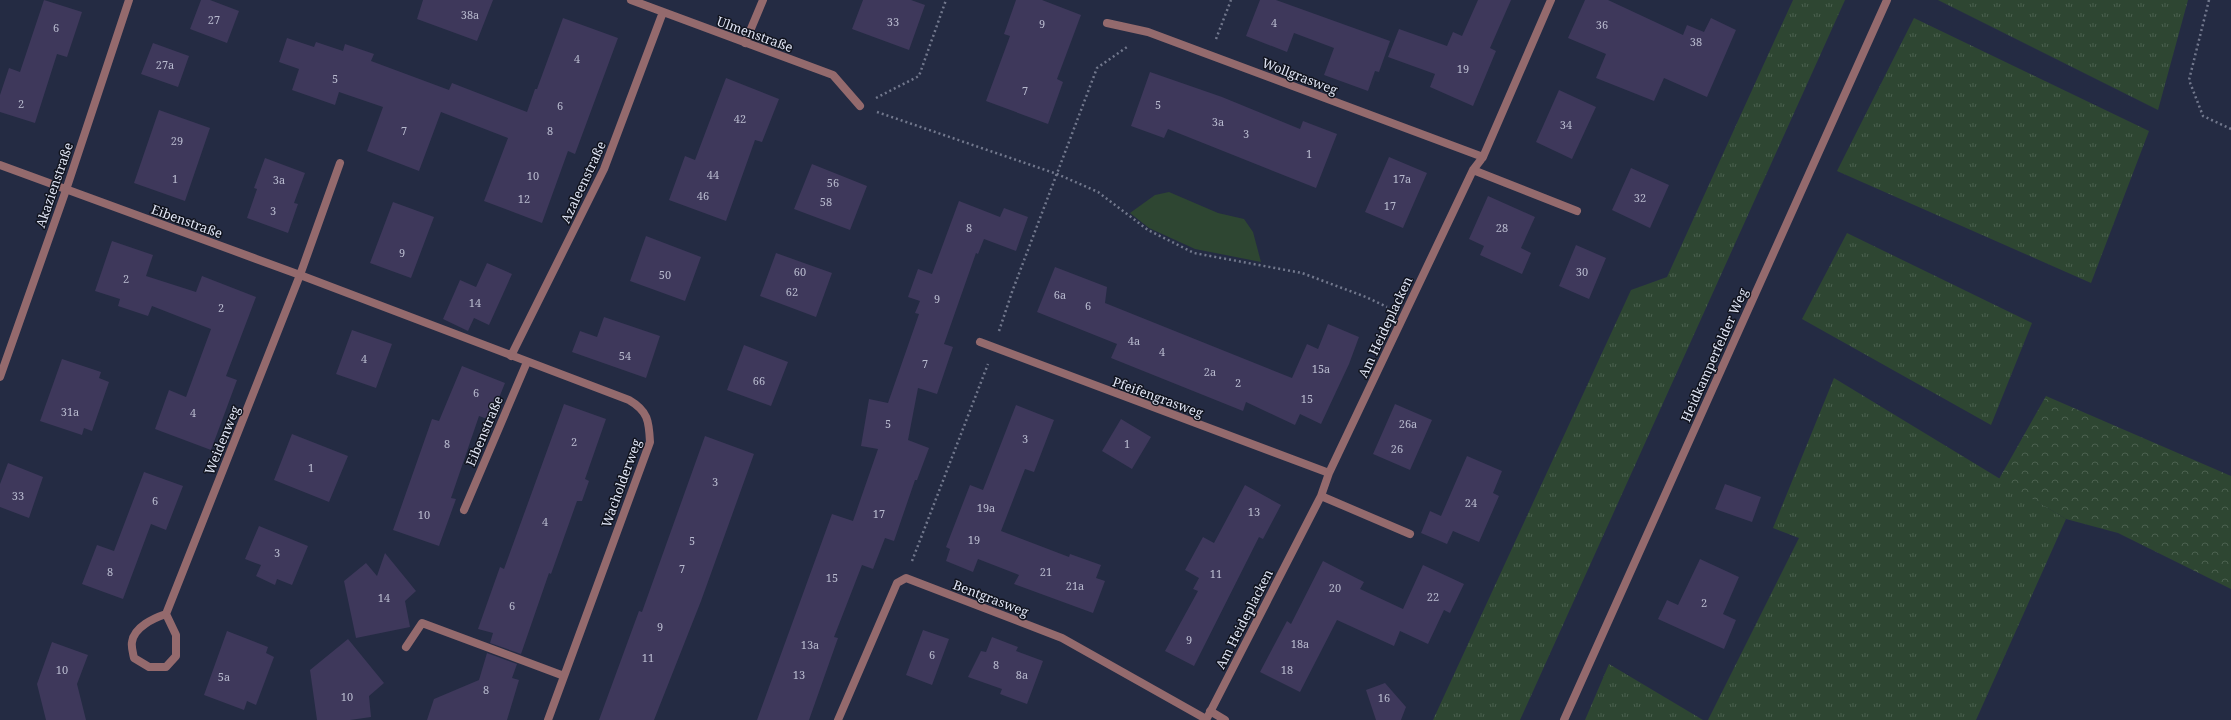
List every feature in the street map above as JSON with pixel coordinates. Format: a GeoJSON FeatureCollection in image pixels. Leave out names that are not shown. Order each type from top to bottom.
{"type":"FeatureCollection","features":[{"type":"Feature","properties":{"kind":"street","name":"Akazienstraße"},"geometry":{"type":"LineString","coordinates":[[0,377],[66,190],[129,0]]}},
{"type":"Feature","properties":{"kind":"street","name":"Ulmenstraße"},"geometry":{"type":"LineString","coordinates":[[631,0],[833,75],[860,106]]}},
{"type":"Feature","properties":{"kind":"street"},"geometry":{"type":"LineString","coordinates":[[744,43],[763,0]]}},
{"type":"Feature","properties":{"kind":"street","name":"Am Heideplacken"},"geometry":{"type":"LineString","coordinates":[[1206,720],[1321,496],[1328,473],[1473,170],[1483,158],[1551,0]]}},
{"type":"Feature","properties":{"kind":"street","name":"Heidkamperfelder Weg"},"geometry":{"type":"LineString","coordinates":[[1564,720],[1887,0]]}},
{"type":"Feature","properties":{"kind":"street","name":"Azaleenstraße"},"geometry":{"type":"LineString","coordinates":[[512,356],[604,169],[663,12]]}},
{"type":"Feature","properties":{"kind":"street","name":"Wollgrasweg"},"geometry":{"type":"LineString","coordinates":[[1107,23],[1148,32],[1483,158]]}},
{"type":"Feature","properties":{"kind":"street"},"geometry":{"type":"LineString","coordinates":[[300,275],[340,163]]}},
{"type":"Feature","properties":{"kind":"street","name":"Eibenstraße"},"geometry":{"type":"LineString","coordinates":[[0,165],[300,275],[512,356]]}},
{"type":"Feature","properties":{"kind":"street"},"geometry":{"type":"LineString","coordinates":[[1473,170],[1577,210]]}},
{"type":"Feature","properties":{"kind":"street","name":"Weidenweg"},"geometry":{"type":"LineString","coordinates":[[166,614],[300,275]]}},
{"type":"Feature","properties":{"kind":"street","name":"Pfeifengrasweg"},"geometry":{"type":"LineString","coordinates":[[980,342],[1328,473]]}},
{"type":"Feature","properties":{"kind":"street","name":"Wacholderweg"},"geometry":{"type":"LineString","coordinates":[[512,356],[629,400],[642,410],[648,419],[649,428],[650,442],[548,720]]}},
{"type":"Feature","properties":{"kind":"street","name":"Eibenstraße"},"geometry":{"type":"LineString","coordinates":[[464,510],[527,362]]}},
{"type":"Feature","properties":{"kind":"street"},"geometry":{"type":"LineString","coordinates":[[1321,496],[1410,534]]}},
{"type":"Feature","properties":{"kind":"street"},"geometry":{"type":"LineString","coordinates":[[838,720],[897,583],[906,578]]}},
{"type":"Feature","properties":{"kind":"street","name":"Bentgrasweg"},"geometry":{"type":"LineString","coordinates":[[906,578],[1062,638],[1206,720]]}},
{"type":"Feature","properties":{"kind":"street"},"geometry":{"type":"LineString","coordinates":[[166,614],[176,636],[176,656],[166,667],[149,667],[134,658],[132,642],[137,632],[153,619],[166,614]]}},
{"type":"Feature","properties":{"kind":"street"},"geometry":{"type":"LineString","coordinates":[[406,647],[422,623],[564,676]]}},
{"type":"Feature","properties":{"kind":"street"},"geometry":{"type":"LineString","coordinates":[[1210,711],[1225,720]]}},
{"type":"Feature","properties":{"kind":"path"},"geometry":{"type":"LineString","coordinates":[[860,106],[918,76],[946,0]]}},
{"type":"Feature","properties":{"kind":"path"},"geometry":{"type":"LineString","coordinates":[[1210,55],[1231,0]]}},
{"type":"Feature","properties":{"kind":"path"},"geometry":{"type":"LineString","coordinates":[[2209,0],[2189,80],[2203,116],[2231,130]]}},
{"type":"Feature","properties":{"kind":"path"},"geometry":{"type":"LineString","coordinates":[[906,578],[994,348],[1012,292],[1097,68],[1148,32]]}},
{"type":"Feature","properties":{"kind":"path"},"geometry":{"type":"LineString","coordinates":[[860,106],[1057,174],[1098,192],[1148,230],[1194,253],[1302,272],[1366,297],[1404,315]]}},
{"type":"Feature","properties":{"kind":"green space"},"geometry":{"type":"Polygon","coordinates":[[[1793,0],[1845,0],[1520,720],[1433,720],[1631,290],[1667,277],[1793,0]]]}},
{"type":"Feature","properties":{"kind":"green space"},"geometry":{"type":"Polygon","coordinates":[[[1938,0],[2188,0],[2158,110],[1938,0]]]}},
{"type":"Feature","properties":{"kind":"green space"},"geometry":{"type":"Polygon","coordinates":[[[1914,18],[2149,131],[2091,283],[1837,171],[1914,18]]]}},
{"type":"Feature","properties":{"kind":"green space"},"geometry":{"type":"Polygon","coordinates":[[[1169,192],[1218,213],[1244,219],[1253,232],[1261,262],[1195,249],[1149,228],[1130,213],[1155,195],[1169,192]]]}},
{"type":"Feature","properties":{"kind":"green space"},"geometry":{"type":"Polygon","coordinates":[[[1847,233],[2032,323],[1991,425],[1802,319],[1847,233]]]}},
{"type":"Feature","properties":{"kind":"green space"},"geometry":{"type":"Polygon","coordinates":[[[1834,378],[2066,519],[1976,720],[1708,720],[1799,538],[1773,528],[1834,378]]]}},
{"type":"Feature","properties":{"kind":"green space"},"geometry":{"type":"Polygon","coordinates":[[[2046,396],[2231,476],[2231,589],[2118,533],[2066,519],[1999,479],[2046,396]]]}},
{"type":"Feature","properties":{"kind":"green space"},"geometry":{"type":"Polygon","coordinates":[[[1609,664],[1703,720],[1585,720],[1609,664]]]}},
{"type":"Feature","properties":{"kind":"building"},"geometry":{"type":"Polygon","coordinates":[[[44,0],[82,12],[67,57],[57,54],[35,123],[0,112],[0,95],[9,68],[20,72],[44,0]]]}},
{"type":"Feature","properties":{"kind":"building"},"geometry":{"type":"Polygon","coordinates":[[[201,0],[210,0],[239,11],[227,43],[190,29],[201,0]]]}},
{"type":"Feature","properties":{"kind":"building"},"geometry":{"type":"Polygon","coordinates":[[[423,0],[493,0],[477,41],[417,19],[423,0]]]}},
{"type":"Feature","properties":{"kind":"building"},"geometry":{"type":"Polygon","coordinates":[[[863,0],[911,0],[925,5],[909,50],[852,29],[863,0]]]}},
{"type":"Feature","properties":{"kind":"building"},"geometry":{"type":"Polygon","coordinates":[[[1016,0],[1042,0],[1081,15],[1057,79],[1063,82],[1048,124],[986,101],[1010,36],[1004,34],[1016,0]]]}},
{"type":"Feature","properties":{"kind":"building"},"geometry":{"type":"Polygon","coordinates":[[[1260,0],[1276,0],[1390,41],[1379,72],[1375,71],[1368,91],[1324,75],[1334,48],[1294,33],[1287,52],[1246,36],[1260,0]]]}},
{"type":"Feature","properties":{"kind":"building"},"geometry":{"type":"Polygon","coordinates":[[[1478,0],[1511,0],[1490,48],[1496,51],[1473,106],[1430,87],[1435,74],[1388,57],[1399,29],[1447,46],[1453,32],[1462,36],[1478,0]]]}},
{"type":"Feature","properties":{"kind":"building"},"geometry":{"type":"Polygon","coordinates":[[[1585,0],[1608,0],[1683,35],[1687,25],[1704,32],[1711,18],[1736,30],[1707,97],[1664,78],[1654,101],[1596,78],[1606,54],[1568,38],[1585,0]]]}},
{"type":"Feature","properties":{"kind":"building"},"geometry":{"type":"Polygon","coordinates":[[[563,18],[618,38],[575,154],[568,151],[542,223],[484,201],[508,138],[441,112],[419,171],[367,151],[383,107],[339,92],[335,105],[292,90],[299,69],[279,62],[287,38],[314,47],[316,42],[343,51],[345,44],[374,54],[371,61],[449,90],[452,83],[527,112],[563,18]]]}},
{"type":"Feature","properties":{"kind":"building"},"geometry":{"type":"Polygon","coordinates":[[[153,43],[189,56],[178,87],[141,74],[153,43]]]}},
{"type":"Feature","properties":{"kind":"building"},"geometry":{"type":"Polygon","coordinates":[[[1150,72],[1222,97],[1300,129],[1303,121],[1337,134],[1316,188],[1168,129],[1164,138],[1131,126],[1150,72]]]}},
{"type":"Feature","properties":{"kind":"building"},"geometry":{"type":"Polygon","coordinates":[[[726,78],[779,99],[762,142],[755,140],[726,221],[669,200],[685,156],[695,160],[726,78]]]}},
{"type":"Feature","properties":{"kind":"building"},"geometry":{"type":"Polygon","coordinates":[[[1559,90],[1596,107],[1572,159],[1536,142],[1559,90]]]}},
{"type":"Feature","properties":{"kind":"building"},"geometry":{"type":"Polygon","coordinates":[[[159,110],[210,128],[185,201],[134,183],[159,110]]]}},
{"type":"Feature","properties":{"kind":"building"},"geometry":{"type":"Polygon","coordinates":[[[1389,157],[1427,173],[1403,228],[1365,212],[1389,157]]]}},
{"type":"Feature","properties":{"kind":"building"},"geometry":{"type":"Polygon","coordinates":[[[265,158],[305,173],[294,203],[298,204],[288,233],[247,218],[257,189],[254,188],[265,158]]]}},
{"type":"Feature","properties":{"kind":"building"},"geometry":{"type":"Polygon","coordinates":[[[812,164],[867,186],[850,230],[794,209],[812,164]]]}},
{"type":"Feature","properties":{"kind":"building"},"geometry":{"type":"Polygon","coordinates":[[[1631,168],[1669,185],[1650,228],[1612,210],[1631,168]]]}},
{"type":"Feature","properties":{"kind":"building"},"geometry":{"type":"Polygon","coordinates":[[[1488,196],[1535,217],[1521,248],[1531,253],[1522,274],[1480,255],[1484,246],[1469,239],[1488,196]]]}},
{"type":"Feature","properties":{"kind":"building"},"geometry":{"type":"Polygon","coordinates":[[[959,201],[1000,217],[1004,208],[1028,217],[1016,251],[984,239],[978,254],[976,253],[944,344],[953,347],[937,394],[918,388],[908,440],[929,448],[917,480],[915,480],[894,541],[885,538],[873,569],[862,565],[834,637],[838,638],[809,720],[757,720],[832,514],[853,521],[878,449],[861,446],[869,399],[888,403],[919,314],[915,313],[920,301],[908,297],[918,269],[932,274],[959,201]]]}},
{"type":"Feature","properties":{"kind":"building"},"geometry":{"type":"Polygon","coordinates":[[[393,202],[434,217],[411,278],[370,263],[393,202]]]}},
{"type":"Feature","properties":{"kind":"building"},"geometry":{"type":"Polygon","coordinates":[[[646,236],[701,257],[685,301],[630,281],[646,236]]]}},
{"type":"Feature","properties":{"kind":"building"},"geometry":{"type":"Polygon","coordinates":[[[112,241],[153,255],[146,276],[196,292],[202,276],[256,297],[226,376],[237,380],[211,450],[155,429],[169,390],[186,397],[211,329],[152,306],[148,316],[118,306],[120,299],[95,291],[112,241]]]}},
{"type":"Feature","properties":{"kind":"building"},"geometry":{"type":"Polygon","coordinates":[[[1576,245],[1606,258],[1589,299],[1559,286],[1576,245]]]}},
{"type":"Feature","properties":{"kind":"building"},"geometry":{"type":"Polygon","coordinates":[[[776,253],[832,273],[816,317],[760,296],[776,253]]]}},
{"type":"Feature","properties":{"kind":"building"},"geometry":{"type":"Polygon","coordinates":[[[487,263],[512,274],[489,325],[474,318],[468,331],[443,319],[460,280],[476,287],[487,263]]]}},
{"type":"Feature","properties":{"kind":"building"},"geometry":{"type":"Polygon","coordinates":[[[1055,267],[1107,287],[1105,303],[1292,378],[1307,344],[1318,349],[1328,324],[1359,337],[1349,364],[1321,424],[1300,414],[1295,425],[1246,402],[1243,411],[1111,358],[1117,344],[1037,312],[1055,267]]]}},
{"type":"Feature","properties":{"kind":"building"},"geometry":{"type":"Polygon","coordinates":[[[604,317],[660,336],[646,378],[572,352],[580,331],[597,337],[604,317]]]}},
{"type":"Feature","properties":{"kind":"building"},"geometry":{"type":"Polygon","coordinates":[[[352,330],[392,344],[376,388],[336,374],[352,330]]]}},
{"type":"Feature","properties":{"kind":"building"},"geometry":{"type":"Polygon","coordinates":[[[744,345],[788,362],[771,406],[727,390],[744,345]]]}},
{"type":"Feature","properties":{"kind":"building"},"geometry":{"type":"Polygon","coordinates":[[[62,359],[101,372],[99,378],[109,382],[92,431],[84,428],[82,435],[40,421],[62,359]]]}},
{"type":"Feature","properties":{"kind":"building"},"geometry":{"type":"Polygon","coordinates":[[[462,366],[505,383],[490,420],[479,416],[451,498],[456,499],[439,546],[393,530],[432,419],[439,421],[462,366]]]}},
{"type":"Feature","properties":{"kind":"building"},"geometry":{"type":"Polygon","coordinates":[[[564,404],[606,419],[585,479],[589,481],[582,501],[577,501],[551,574],[549,573],[521,654],[490,643],[493,633],[478,629],[500,567],[504,569],[564,404]]]}},
{"type":"Feature","properties":{"kind":"building"},"geometry":{"type":"Polygon","coordinates":[[[1395,404],[1432,420],[1410,470],[1373,454],[1395,404]]]}},
{"type":"Feature","properties":{"kind":"building"},"geometry":{"type":"Polygon","coordinates":[[[1016,405],[1054,420],[1034,472],[1025,469],[1001,531],[1069,557],[1070,554],[1101,565],[1096,578],[1105,581],[1093,613],[1014,584],[1019,575],[978,559],[973,572],[946,561],[950,549],[946,547],[970,485],[983,490],[1016,405]]]}},
{"type":"Feature","properties":{"kind":"building"},"geometry":{"type":"Polygon","coordinates":[[[1121,419],[1151,437],[1132,469],[1102,451],[1121,419]]]}},
{"type":"Feature","properties":{"kind":"building"},"geometry":{"type":"Polygon","coordinates":[[[292,434],[348,456],[329,502],[274,480],[292,434]]]}},
{"type":"Feature","properties":{"kind":"building"},"geometry":{"type":"Polygon","coordinates":[[[705,436],[754,454],[701,601],[654,720],[599,720],[639,611],[642,612],[705,436]]]}},
{"type":"Feature","properties":{"kind":"building"},"geometry":{"type":"Polygon","coordinates":[[[1467,456],[1502,471],[1493,493],[1499,496],[1479,542],[1453,531],[1447,544],[1421,533],[1430,511],[1441,516],[1467,456]]]}},
{"type":"Feature","properties":{"kind":"building"},"geometry":{"type":"Polygon","coordinates":[[[8,463],[43,477],[29,518],[0,507],[0,484],[8,463]]]}},
{"type":"Feature","properties":{"kind":"building"},"geometry":{"type":"Polygon","coordinates":[[[144,472],[183,486],[166,530],[151,524],[123,599],[82,584],[97,545],[114,551],[144,472]]]}},
{"type":"Feature","properties":{"kind":"building"},"geometry":{"type":"Polygon","coordinates":[[[1725,484],[1761,497],[1752,522],[1715,509],[1725,484]]]}},
{"type":"Feature","properties":{"kind":"building"},"geometry":{"type":"Polygon","coordinates":[[[1245,485],[1281,505],[1263,539],[1259,537],[1194,666],[1165,651],[1198,591],[1193,589],[1199,578],[1185,570],[1203,537],[1214,543],[1245,485]]]}},
{"type":"Feature","properties":{"kind":"building"},"geometry":{"type":"Polygon","coordinates":[[[259,526],[308,546],[292,585],[277,579],[275,585],[256,576],[261,565],[245,559],[259,526]]]}},
{"type":"Feature","properties":{"kind":"building"},"geometry":{"type":"Polygon","coordinates":[[[385,553],[416,591],[405,601],[410,627],[356,638],[344,581],[366,563],[377,576],[385,553]]]}},
{"type":"Feature","properties":{"kind":"building"},"geometry":{"type":"Polygon","coordinates":[[[1700,559],[1739,577],[1723,614],[1736,620],[1724,649],[1658,619],[1667,600],[1678,605],[1700,559]]]}},
{"type":"Feature","properties":{"kind":"building"},"geometry":{"type":"Polygon","coordinates":[[[1323,561],[1364,582],[1360,589],[1403,609],[1423,565],[1464,584],[1450,613],[1444,610],[1428,644],[1400,631],[1394,646],[1337,620],[1300,692],[1260,672],[1287,621],[1291,624],[1323,561]]]}},
{"type":"Feature","properties":{"kind":"building"},"geometry":{"type":"Polygon","coordinates":[[[923,630],[949,639],[932,685],[906,675],[923,630]]]}},
{"type":"Feature","properties":{"kind":"building"},"geometry":{"type":"Polygon","coordinates":[[[227,631],[268,647],[266,653],[274,657],[256,705],[247,701],[244,710],[204,695],[227,631]]]}},
{"type":"Feature","properties":{"kind":"building"},"geometry":{"type":"Polygon","coordinates":[[[992,637],[1018,647],[1016,651],[1043,661],[1027,704],[1000,694],[1002,689],[968,677],[981,651],[986,652],[992,637]]]}},
{"type":"Feature","properties":{"kind":"building"},"geometry":{"type":"Polygon","coordinates":[[[348,639],[384,683],[369,696],[371,717],[350,720],[317,720],[310,670],[348,639]]]}},
{"type":"Feature","properties":{"kind":"building"},"geometry":{"type":"Polygon","coordinates":[[[52,642],[88,655],[77,684],[86,720],[46,720],[37,684],[52,642]]]}},
{"type":"Feature","properties":{"kind":"building"},"geometry":{"type":"Polygon","coordinates":[[[487,653],[517,664],[512,678],[519,680],[507,720],[427,720],[434,699],[479,680],[487,653]]]}},
{"type":"Feature","properties":{"kind":"building"},"geometry":{"type":"Polygon","coordinates":[[[1385,683],[1406,707],[1401,720],[1376,720],[1366,690],[1385,683]]]}}]}
